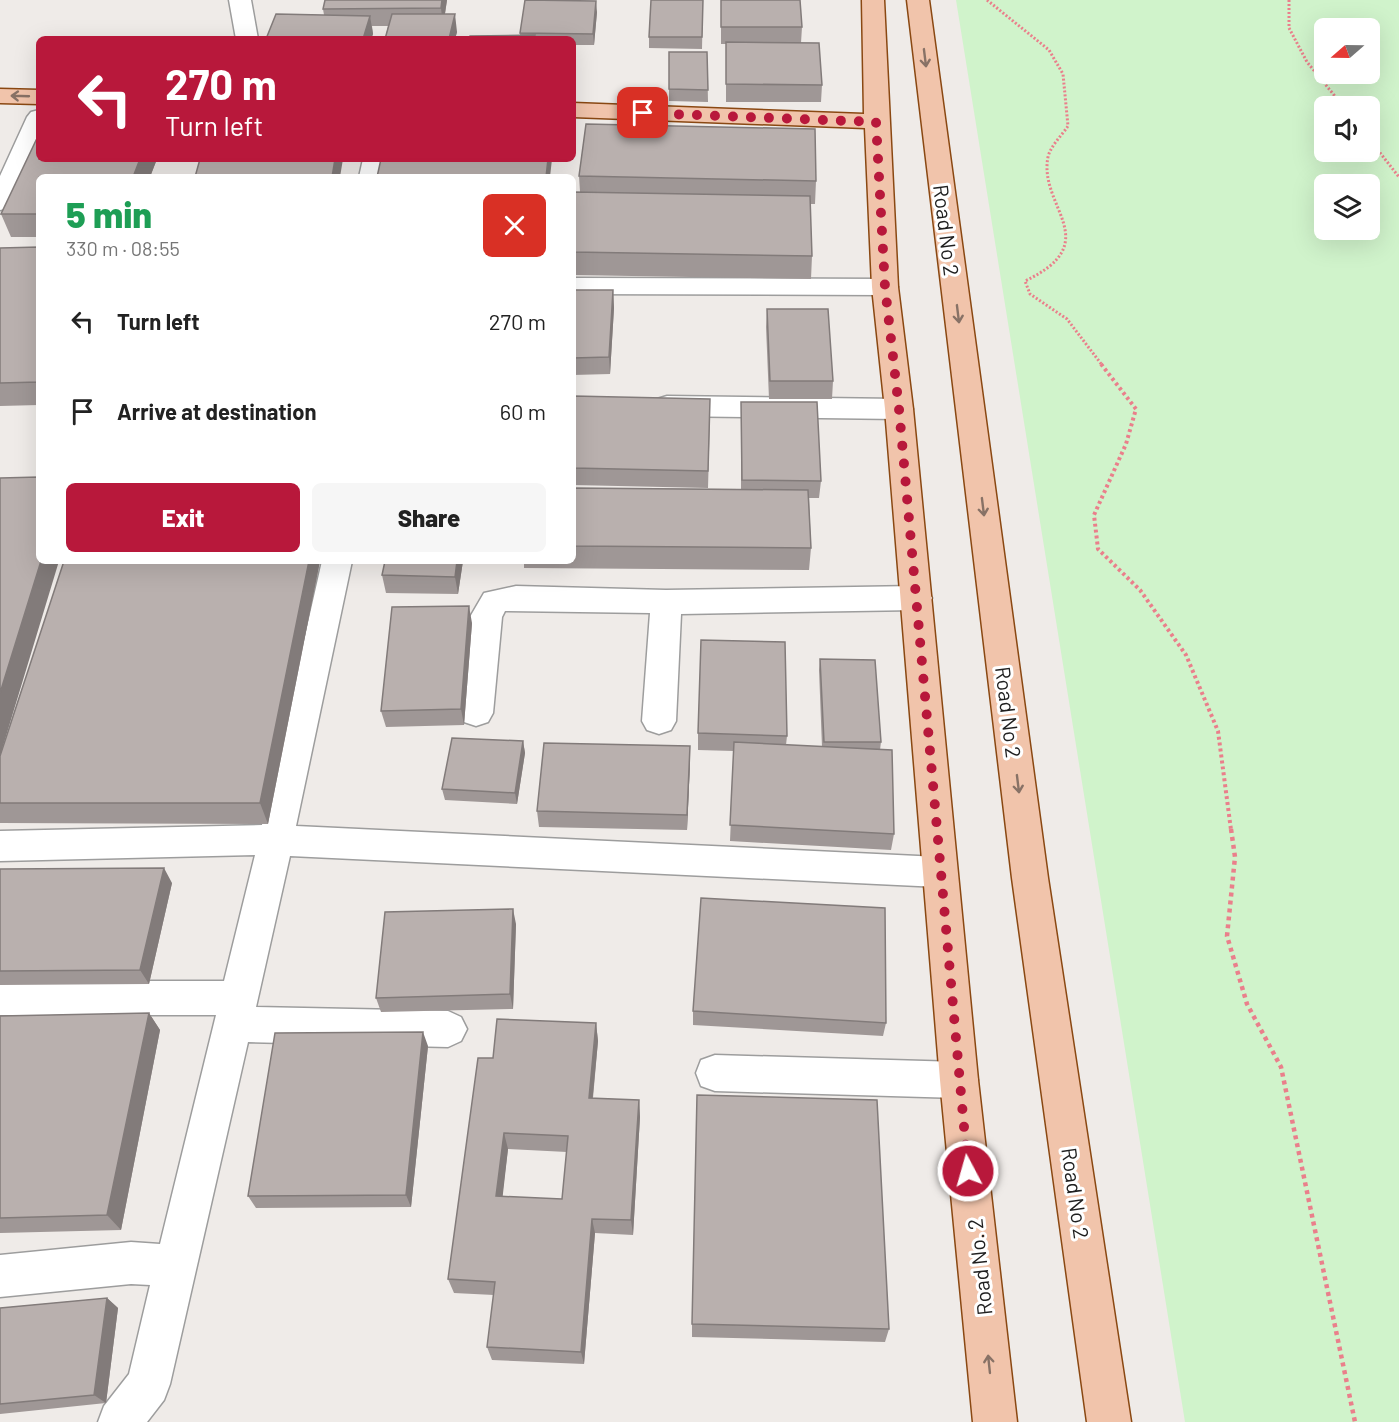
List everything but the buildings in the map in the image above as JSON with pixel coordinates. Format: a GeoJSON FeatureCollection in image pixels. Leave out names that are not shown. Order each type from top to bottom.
{"type":"FeatureCollection","features":[{"type":"Feature","properties":{"kind":"main road","name":"Road No. 2"},"geometry":{"type":"LineString","coordinates":[[873,0],[876,122],[885,287],[899,409],[959,1080],[995,1422]]}},
{"type":"Feature","properties":{"kind":"main road","name":"Road No 2"},"geometry":{"type":"LineString","coordinates":[[918,0],[1030,878],[1109,1422]]}},
{"type":"Feature","properties":{"kind":"main road"},"geometry":{"type":"LineString","coordinates":[[0,75],[36,76]]}},
{"type":"Feature","properties":{"kind":"main road"},"geometry":{"type":"LineString","coordinates":[[0,96],[36,97]]}},
{"type":"Feature","properties":{"kind":"main road"},"geometry":{"type":"LineString","coordinates":[[576,110],[876,122]]}},
{"type":"Feature","properties":{"kind":"street"},"geometry":{"type":"LineString","coordinates":[[240,0],[246,36]]}},
{"type":"Feature","properties":{"kind":"street"},"geometry":{"type":"LineString","coordinates":[[0,203],[9,163],[36,122]]}},
{"type":"Feature","properties":{"kind":"street"},"geometry":{"type":"LineString","coordinates":[[576,286],[885,287]]}},
{"type":"Feature","properties":{"kind":"street"},"geometry":{"type":"LineString","coordinates":[[643,406],[899,409]]}},
{"type":"Feature","properties":{"kind":"street"},"geometry":{"type":"LineString","coordinates":[[120,1422],[148,1384],[276,840],[336,564]]}},
{"type":"Feature","properties":{"kind":"street"},"geometry":{"type":"LineString","coordinates":[[476,713],[486,617],[495,601],[516,598],[666,602],[916,598]]}},
{"type":"Feature","properties":{"kind":"street"},"geometry":{"type":"LineString","coordinates":[[659,721],[666,602]]}},
{"type":"Feature","properties":{"kind":"street"},"geometry":{"type":"LineString","coordinates":[[0,846],[276,840],[939,872]]}},
{"type":"Feature","properties":{"kind":"street"},"geometry":{"type":"LineString","coordinates":[[0,998],[236,1011],[448,1029]]}},
{"type":"Feature","properties":{"kind":"street"},"geometry":{"type":"LineString","coordinates":[[715,1073],[959,1080]]}},
{"type":"Feature","properties":{"kind":"street"},"geometry":{"type":"LineString","coordinates":[[0,1276],[131,1263],[176,1266]]}},
{"type":"Feature","properties":{"kind":"path"},"geometry":{"type":"LineString","coordinates":[[987,0],[1049,50],[1063,75],[1068,126],[1047,155],[1047,171],[1067,235],[1061,252],[1044,272],[1025,281],[1030,294],[1067,319],[1136,409],[1126,444],[1094,515],[1098,549],[1140,590],[1186,655],[1218,731],[1235,857],[1227,936],[1247,1004],[1281,1067],[1355,1422]]}},
{"type":"Feature","properties":{"kind":"path"},"geometry":{"type":"LineString","coordinates":[[1289,0],[1289,28],[1307,62],[1335,96]]}},
{"type":"Feature","properties":{"kind":"path"},"geometry":{"type":"LineString","coordinates":[[1380,153],[1399,177]]}},
{"type":"Feature","properties":{"kind":"green space"},"geometry":{"type":"Polygon","coordinates":[[[956,0],[1399,0],[1399,1422],[1185,1422],[956,0]]]}},
{"type":"Feature","properties":{"kind":"route"},"geometry":{"type":"LineString","coordinates":[[643,113],[876,122],[885,287],[899,409],[968,1171]]}}]}
